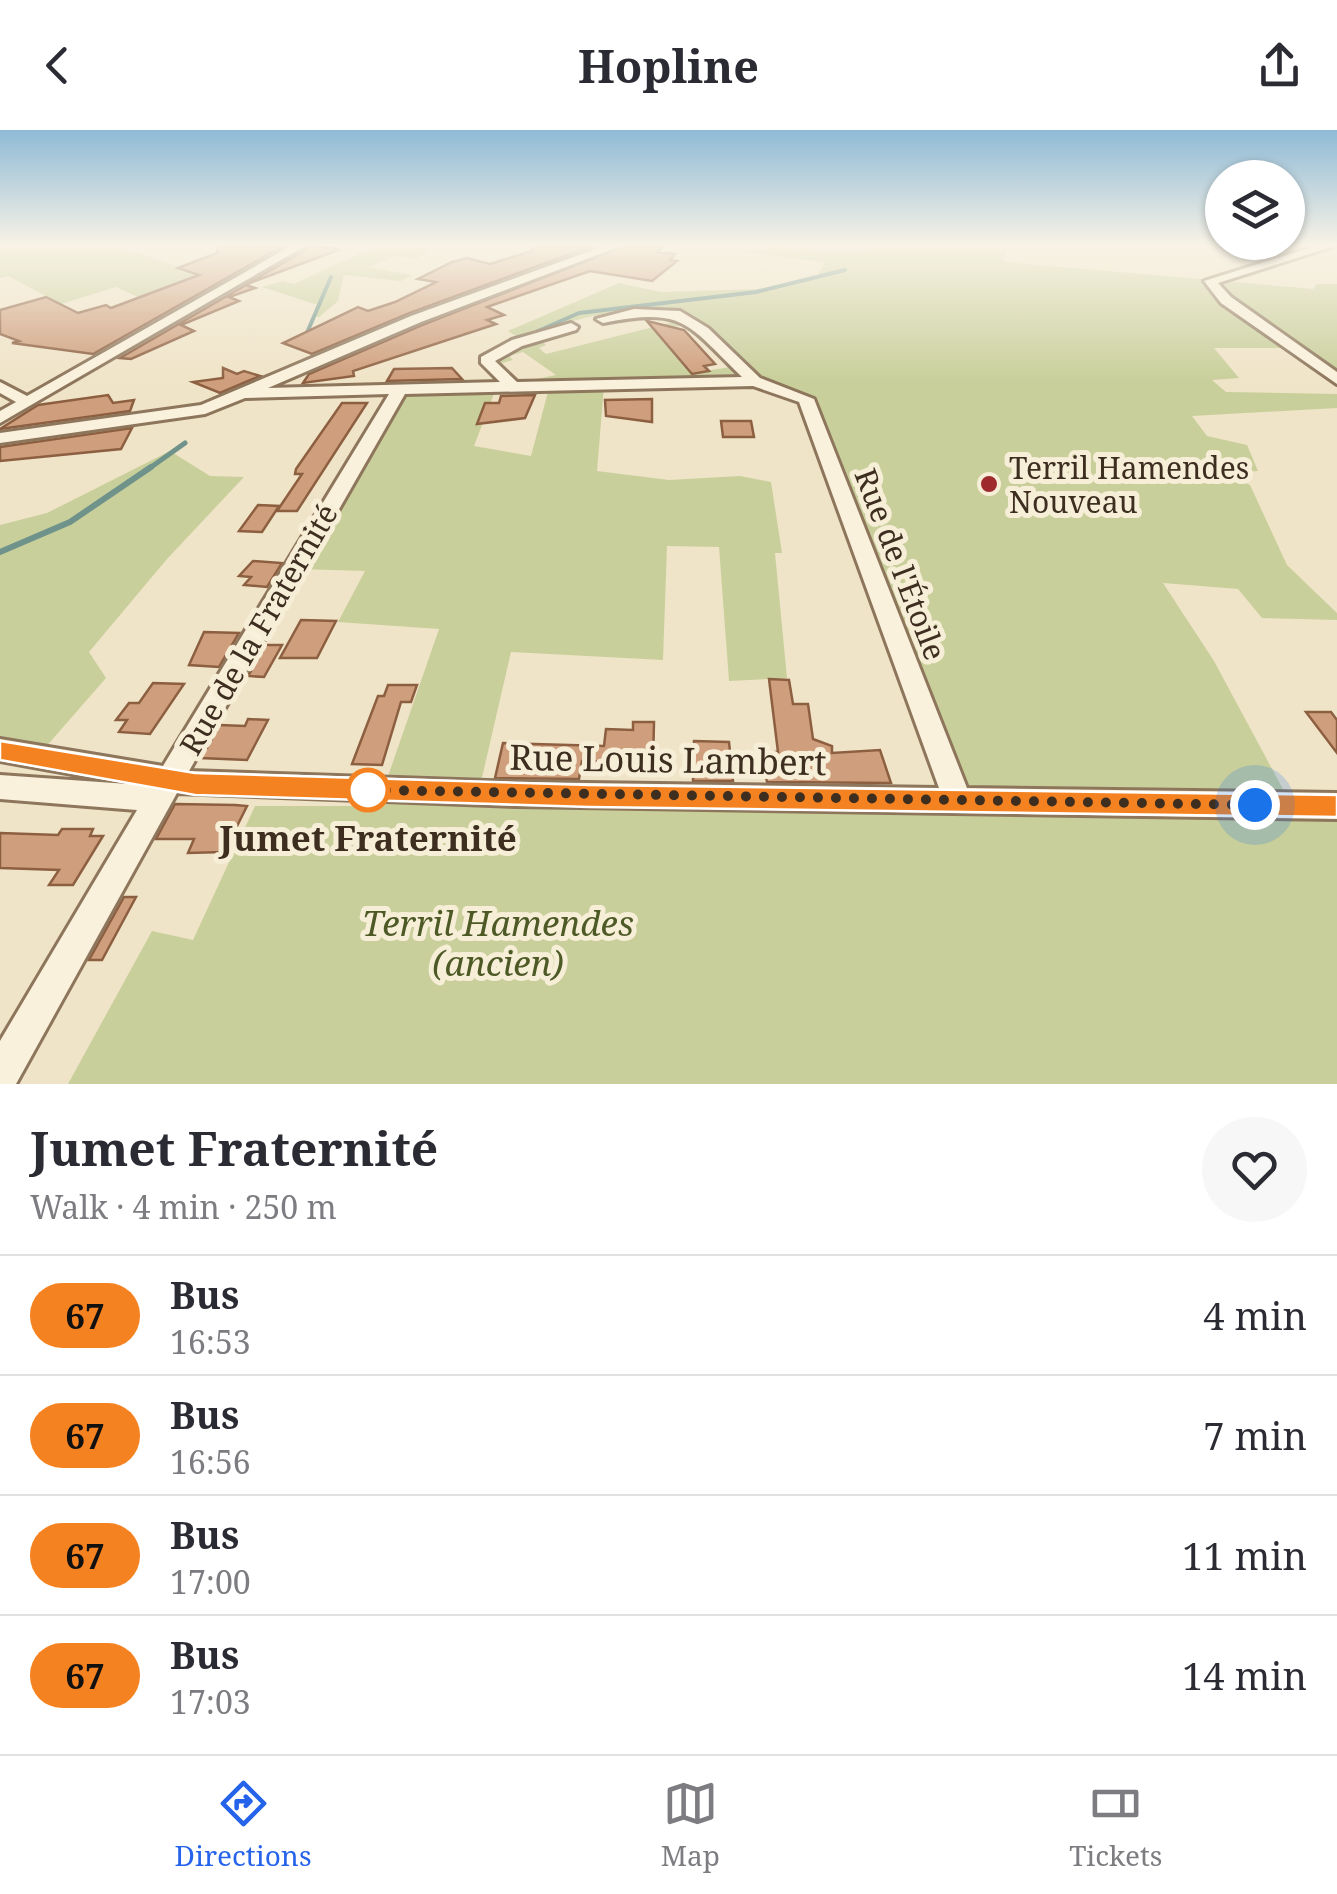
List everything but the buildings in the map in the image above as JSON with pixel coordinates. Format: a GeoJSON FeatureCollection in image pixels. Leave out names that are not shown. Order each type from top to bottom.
{"type":"FeatureCollection","features":[{"type":"Feature","properties":{"kind":"street"},"geometry":{"type":"LineString","coordinates":[[0,418],[219,291]]}},
{"type":"Feature","properties":{"kind":"street"},"geometry":{"type":"LineString","coordinates":[[0,438],[185,414],[246,393],[416,319],[494,291]]}},
{"type":"Feature","properties":{"kind":"street"},"geometry":{"type":"LineString","coordinates":[[1218,291],[1337,379]]}},
{"type":"Feature","properties":{"kind":"street","name":"Rue de l'Étoile"},"geometry":{"type":"LineString","coordinates":[[603,319],[643,310],[683,314],[755,381]]}},
{"type":"Feature","properties":{"kind":"street"},"geometry":{"type":"LineString","coordinates":[[514,388],[486,360],[517,343],[571,326]]}},
{"type":"Feature","properties":{"kind":"street"},"geometry":{"type":"LineString","coordinates":[[83,355],[106,343],[124,343]]}},
{"type":"Feature","properties":{"kind":"street","name":"Rue de l'Étoile"},"geometry":{"type":"LineString","coordinates":[[246,393],[755,381],[806,398],[958,801]]}},
{"type":"Feature","properties":{"kind":"street"},"geometry":{"type":"LineString","coordinates":[[0,388],[28,402]]}},
{"type":"Feature","properties":{"kind":"street","name":"Rue de la Fraternité"},"geometry":{"type":"LineString","coordinates":[[0,1076],[400,391]]}},
{"type":"Feature","properties":{"kind":"street","name":"Rue Louis Lambert"},"geometry":{"type":"LineString","coordinates":[[0,750],[164,790],[1337,806]]}},
{"type":"Feature","properties":{"kind":"street"},"geometry":{"type":"LineString","coordinates":[[0,788],[164,790]]}},
{"type":"Feature","properties":{"kind":"green space"},"geometry":{"type":"Polygon","coordinates":[[[35,291],[105,291],[61,304],[35,291]]]}},
{"type":"Feature","properties":{"kind":"green space"},"geometry":{"type":"Polygon","coordinates":[[[124,291],[155,291],[138,297],[124,291]]]}},
{"type":"Feature","properties":{"kind":"green space"},"geometry":{"type":"Polygon","coordinates":[[[273,291],[340,291],[338,301],[319,317],[314,316],[318,305],[273,291]]]}},
{"type":"Feature","properties":{"kind":"green space","name":"Terril Hamendes (ancien)"},"geometry":{"type":"Polygon","coordinates":[[[602,291],[1337,291],[1337,379],[1289,348],[1214,348],[1239,378],[1212,380],[1226,392],[1337,394],[1337,408],[1192,416],[1207,436],[1247,445],[1258,471],[1229,473],[1250,485],[1287,565],[1337,613],[1337,620],[1262,618],[1238,589],[1163,583],[1214,661],[1292,806],[1337,814],[1337,1084],[68,1084],[152,931],[193,940],[255,806],[369,806],[385,799],[988,808],[956,779],[803,403],[774,386],[604,386],[597,471],[669,480],[740,476],[771,482],[782,553],[775,553],[787,678],[729,681],[719,547],[667,546],[663,660],[511,652],[481,782],[387,779],[439,629],[338,622],[365,571],[298,569],[402,393],[495,391],[474,446],[531,456],[549,388],[518,383],[556,375],[523,352],[509,356],[513,360],[492,366],[490,360],[539,338],[546,345],[539,348],[546,354],[677,321],[680,326],[657,330],[692,373],[737,366],[693,324],[667,309],[607,313],[569,322],[571,327],[519,338],[508,331],[602,291]]]}},
{"type":"Feature","properties":{"kind":"green space"},"geometry":{"type":"Polygon","coordinates":[[[170,451],[210,476],[244,477],[167,559],[89,652],[106,678],[37,757],[0,752],[0,525],[47,513],[170,451]]]}},
{"type":"Feature","properties":{"kind":"waterway"},"geometry":{"type":"LineString","coordinates":[[306,335],[325,291]]}},
{"type":"Feature","properties":{"kind":"waterway"},"geometry":{"type":"LineString","coordinates":[[536,332],[579,313],[762,291]]}},
{"type":"Feature","properties":{"kind":"waterway"},"geometry":{"type":"LineString","coordinates":[[147,470],[185,443]]}},
{"type":"Feature","properties":{"kind":"waterway"},"geometry":{"type":"LineString","coordinates":[[0,552],[70,522],[151,467]]}},
{"type":"Feature","properties":{"kind":"bus line","name":"67"},"geometry":{"type":"LineString","coordinates":[[0,750],[195,784],[589,796],[1337,806]]}},
{"type":"Feature","properties":{"kind":"place","name":"Terril Hamendes Nouveau"},"geometry":{"type":"Point","coordinates":[989,484]}},
{"type":"Feature","properties":{"kind":"place","name":"Jumet Fraternité"},"geometry":{"type":"Point","coordinates":[368,790]}},
{"type":"Feature","properties":{"kind":"route"},"geometry":{"type":"LineString","coordinates":[[368,790],[1255,805]]}}]}
